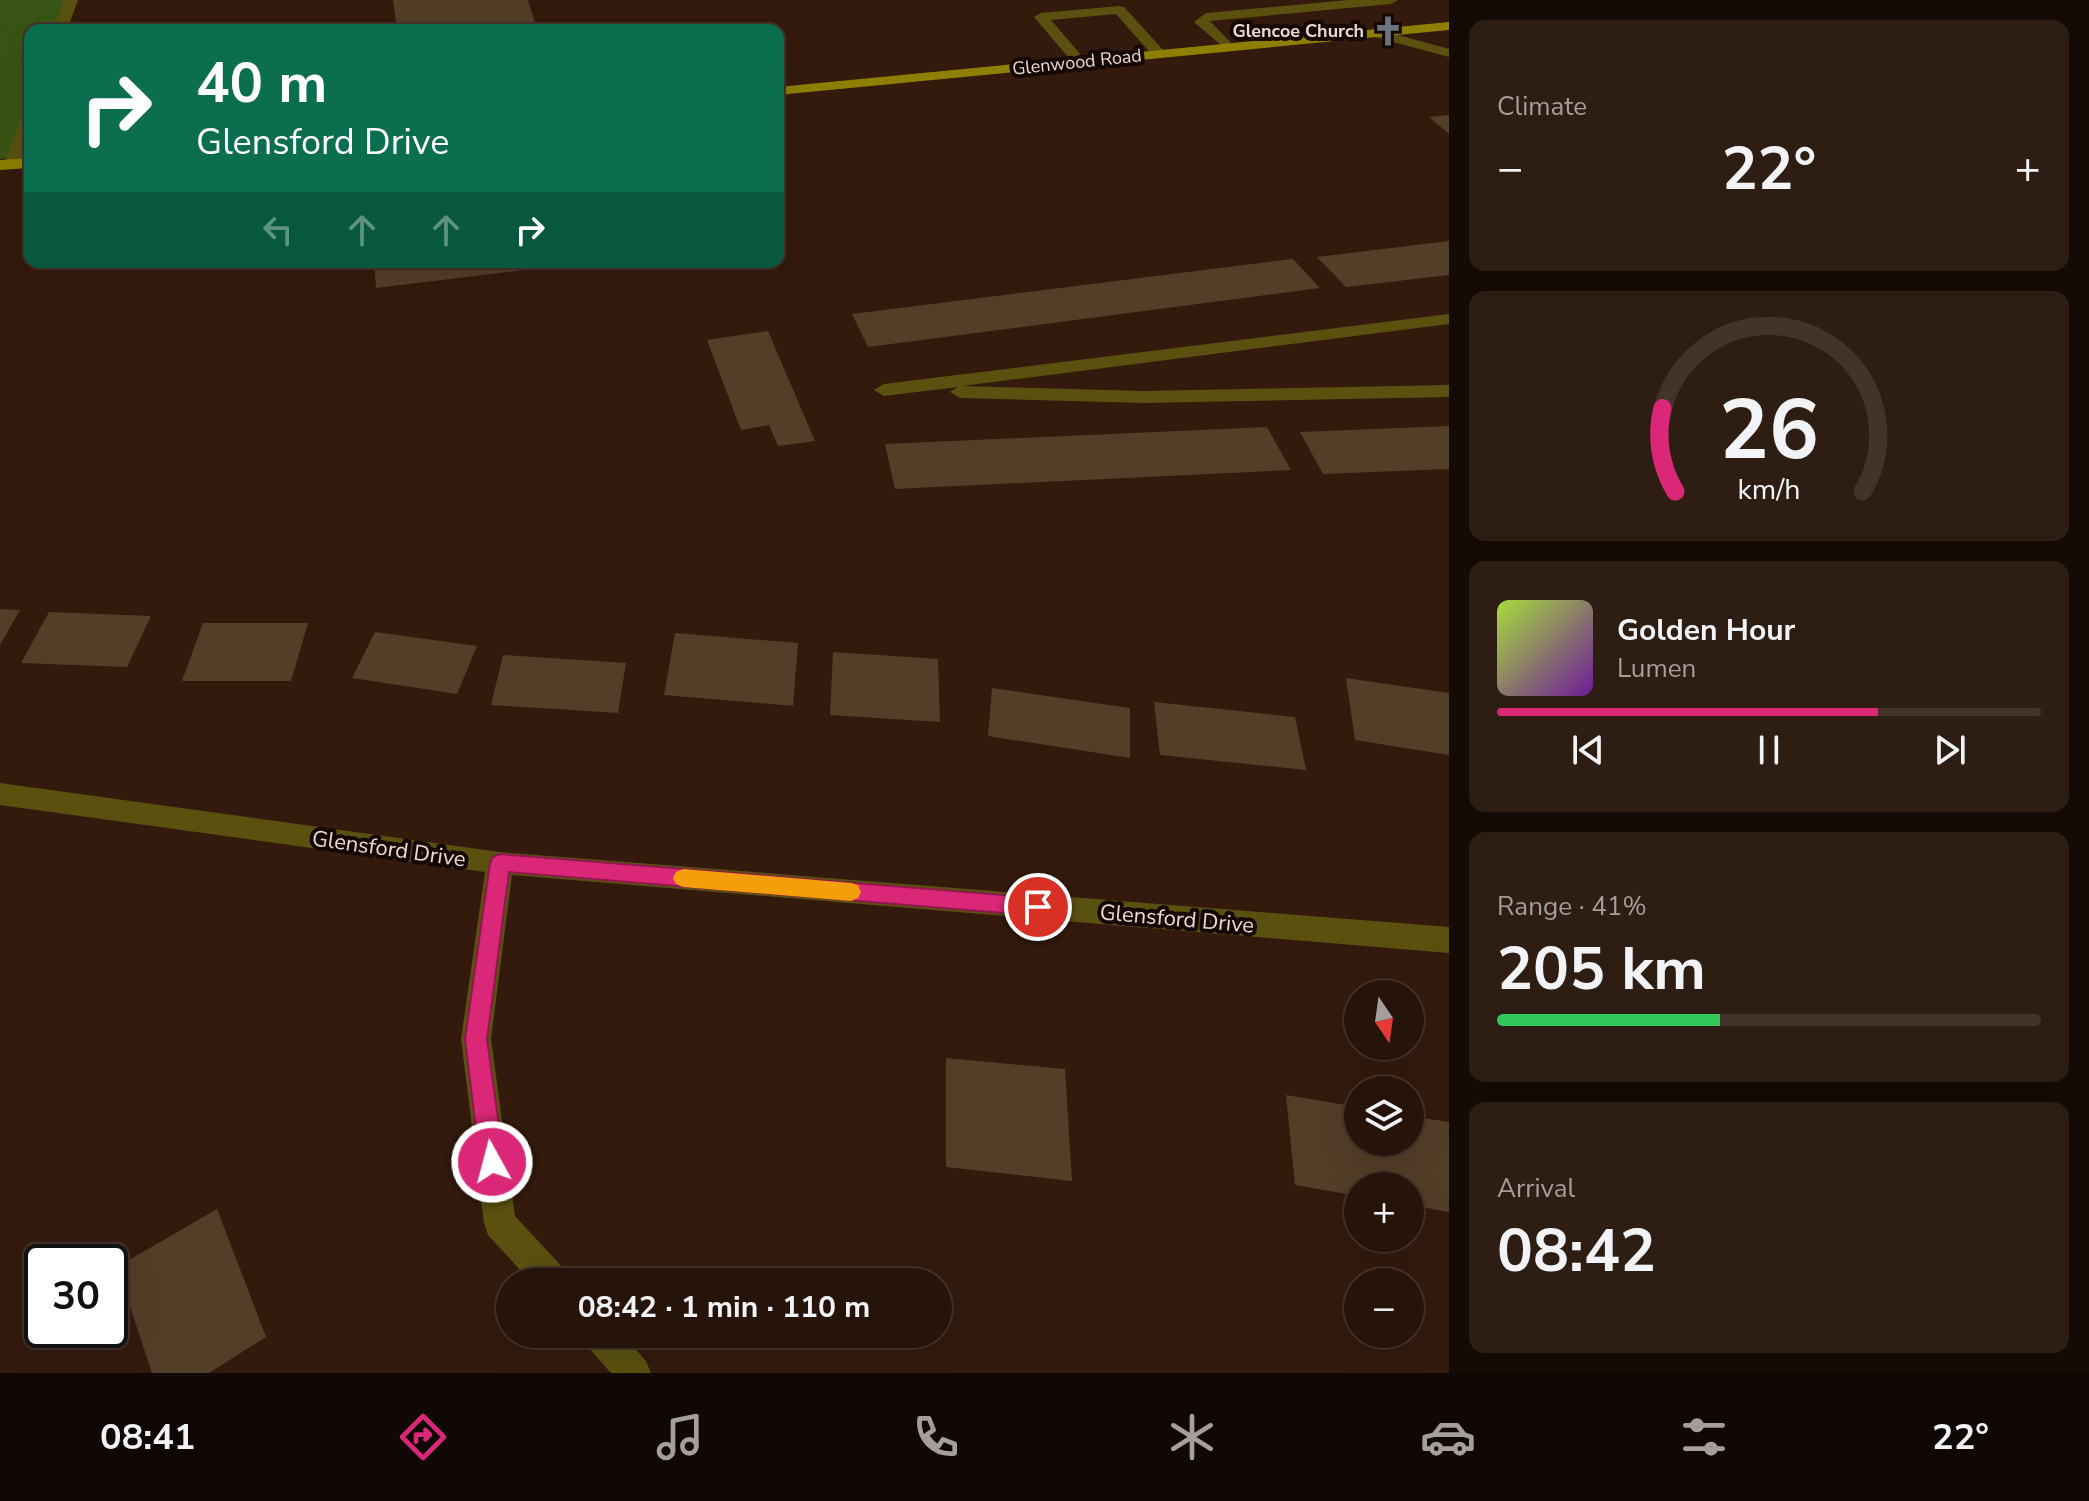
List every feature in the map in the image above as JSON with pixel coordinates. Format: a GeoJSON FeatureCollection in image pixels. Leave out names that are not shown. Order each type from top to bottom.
{"type":"FeatureCollection","features":[{"type":"Feature","properties":{"kind":"main road","name":"Glenwood Road"},"geometry":{"type":"LineString","coordinates":[[784,90],[1449,26]]}},
{"type":"Feature","properties":{"kind":"street"},"geometry":{"type":"LineString","coordinates":[[62,24],[71,0]]}},
{"type":"Feature","properties":{"kind":"street"},"geometry":{"type":"LineString","coordinates":[[1228,47],[1201,22],[1206,17],[1391,0]]}},
{"type":"Feature","properties":{"kind":"street"},"geometry":{"type":"LineString","coordinates":[[1080,62],[1041,17],[1119,10],[1159,54]]}},
{"type":"Feature","properties":{"kind":"street","name":"Glenwood Road"},"geometry":{"type":"LineString","coordinates":[[1376,33],[1449,53]]}},
{"type":"Feature","properties":{"kind":"street"},"geometry":{"type":"LineString","coordinates":[[6,165],[24,127]]}},
{"type":"Feature","properties":{"kind":"street"},"geometry":{"type":"LineString","coordinates":[[1449,319],[884,390],[1143,397],[1449,391]]}},
{"type":"Feature","properties":{"kind":"street","name":"Glensford Drive"},"geometry":{"type":"LineString","coordinates":[[0,794],[500,863],[1449,940]]}},
{"type":"Feature","properties":{"kind":"street"},"geometry":{"type":"LineString","coordinates":[[500,863],[476,1039],[500,1223],[540,1268]]}},
{"type":"Feature","properties":{"kind":"street"},"geometry":{"type":"LineString","coordinates":[[612,1348],[634,1373]]}},
{"type":"Feature","properties":{"kind":"green space"},"geometry":{"type":"Polygon","coordinates":[[[0,0],[69,0],[59,24],[24,24],[24,117],[8,158],[0,159],[0,0]]]}},
{"type":"Feature","properties":{"kind":"building"},"geometry":{"type":"Polygon","coordinates":[[[393,0],[528,0],[535,24],[396,24],[393,0]]]}},
{"type":"Feature","properties":{"kind":"building"},"geometry":{"type":"Polygon","coordinates":[[[1449,115],[1449,134],[1429,117],[1449,115]]]}},
{"type":"Feature","properties":{"kind":"building"},"geometry":{"type":"Polygon","coordinates":[[[1449,241],[1449,275],[1346,287],[1317,257],[1449,241]]]}},
{"type":"Feature","properties":{"kind":"building"},"geometry":{"type":"Polygon","coordinates":[[[1293,259],[1320,288],[868,347],[852,314],[1293,259]]]}},
{"type":"Feature","properties":{"kind":"building"},"geometry":{"type":"Polygon","coordinates":[[[374,268],[541,268],[376,288],[374,268]]]}},
{"type":"Feature","properties":{"kind":"building"},"geometry":{"type":"Polygon","coordinates":[[[768,331],[815,441],[778,446],[769,425],[741,430],[707,340],[768,331]]]}},
{"type":"Feature","properties":{"kind":"building"},"geometry":{"type":"Polygon","coordinates":[[[1449,426],[1449,469],[1323,474],[1300,432],[1449,426]]]}},
{"type":"Feature","properties":{"kind":"building"},"geometry":{"type":"Polygon","coordinates":[[[1267,427],[1291,470],[895,489],[885,444],[1267,427]]]}},
{"type":"Feature","properties":{"kind":"building"},"geometry":{"type":"Polygon","coordinates":[[[0,609],[20,610],[0,645],[0,609]]]}},
{"type":"Feature","properties":{"kind":"building"},"geometry":{"type":"Polygon","coordinates":[[[49,612],[151,616],[127,667],[21,663],[49,612]]]}},
{"type":"Feature","properties":{"kind":"building"},"geometry":{"type":"Polygon","coordinates":[[[203,623],[308,623],[291,681],[182,681],[203,623]]]}},
{"type":"Feature","properties":{"kind":"building"},"geometry":{"type":"Polygon","coordinates":[[[375,632],[477,646],[457,694],[352,678],[375,632]]]}},
{"type":"Feature","properties":{"kind":"building"},"geometry":{"type":"Polygon","coordinates":[[[675,633],[798,643],[793,706],[664,695],[675,633]]]}},
{"type":"Feature","properties":{"kind":"building"},"geometry":{"type":"Polygon","coordinates":[[[833,652],[938,659],[940,722],[830,715],[833,652]]]}},
{"type":"Feature","properties":{"kind":"building"},"geometry":{"type":"Polygon","coordinates":[[[503,655],[626,663],[618,713],[491,705],[503,655]]]}},
{"type":"Feature","properties":{"kind":"building"},"geometry":{"type":"Polygon","coordinates":[[[1346,678],[1449,693],[1449,755],[1355,740],[1346,678]]]}},
{"type":"Feature","properties":{"kind":"building"},"geometry":{"type":"Polygon","coordinates":[[[992,688],[1130,708],[1130,758],[988,736],[992,688]]]}},
{"type":"Feature","properties":{"kind":"building"},"geometry":{"type":"Polygon","coordinates":[[[1154,702],[1295,717],[1306,770],[1160,755],[1154,702]]]}},
{"type":"Feature","properties":{"kind":"building"},"geometry":{"type":"Polygon","coordinates":[[[946,1058],[1065,1069],[1072,1181],[946,1167],[946,1058]]]}},
{"type":"Feature","properties":{"kind":"building"},"geometry":{"type":"Polygon","coordinates":[[[1286,1095],[1344,1105],[1344,1156],[1424,1156],[1424,1118],[1449,1122],[1449,1212],[1424,1208],[1424,1172],[1344,1172],[1344,1194],[1295,1185],[1286,1095]]]}},
{"type":"Feature","properties":{"kind":"building"},"geometry":{"type":"Polygon","coordinates":[[[217,1209],[266,1337],[209,1373],[152,1373],[128,1300],[128,1261],[217,1209]]]}},
{"type":"Feature","properties":{"kind":"slow traffic"},"geometry":{"type":"LineString","coordinates":[[683,878],[851,892]]}},
{"type":"Feature","properties":{"kind":"place","name":"Glencoe Church"},"geometry":{"type":"Point","coordinates":[1388,31]}},
{"type":"Feature","properties":{"kind":"route"},"geometry":{"type":"LineString","coordinates":[[492,1162],[476,1039],[500,863],[1038,907]]}}]}
